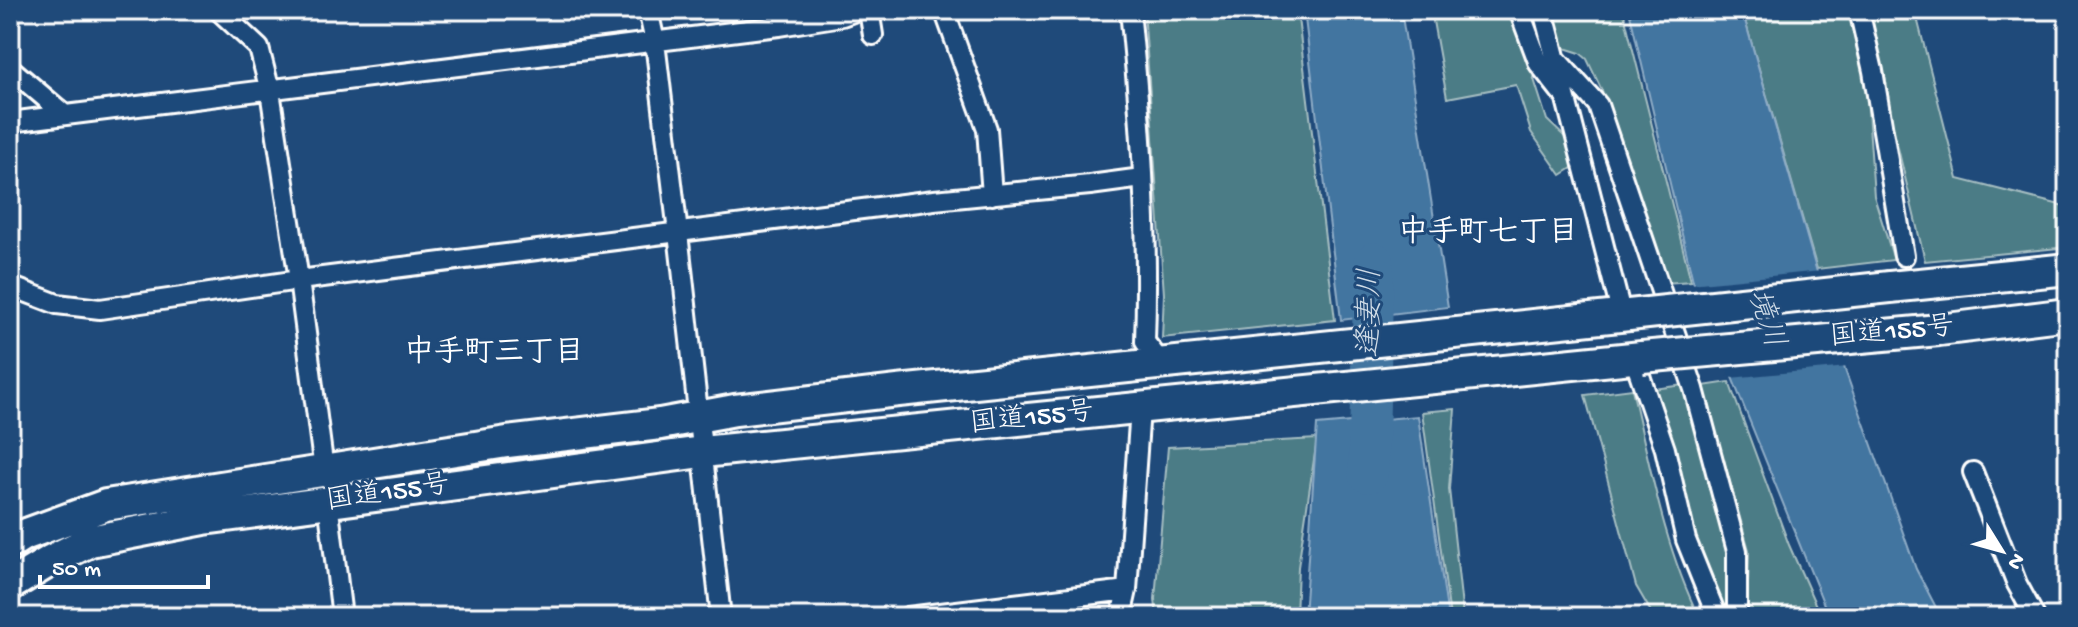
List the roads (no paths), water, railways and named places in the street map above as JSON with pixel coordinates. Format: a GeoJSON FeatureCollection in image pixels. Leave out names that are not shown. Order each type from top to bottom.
{"type":"FeatureCollection","features":[{"type":"Feature","properties":{"kind":"highway","name":"国道155号"},"geometry":{"type":"LineString","coordinates":[[10,543],[21,536],[106,505],[507,442],[697,418],[735,410],[2068,269]]}},
{"type":"Feature","properties":{"kind":"highway","name":"国道155号"},"geometry":{"type":"LineString","coordinates":[[10,585],[90,541],[204,519],[702,452],[1939,330],[2068,314]]}},
{"type":"Feature","properties":{"kind":"street"},"geometry":{"type":"LineString","coordinates":[[648,10],[655,42],[678,233],[721,617]]}},
{"type":"Feature","properties":{"kind":"street"},"geometry":{"type":"LineString","coordinates":[[10,122],[655,42],[778,18],[842,16],[858,10]]}},
{"type":"Feature","properties":{"kind":"street"},"geometry":{"type":"LineString","coordinates":[[869,10],[873,35]]}},
{"type":"Feature","properties":{"kind":"street"},"geometry":{"type":"LineString","coordinates":[[944,10],[987,129],[992,195]]}},
{"type":"Feature","properties":{"kind":"street"},"geometry":{"type":"LineString","coordinates":[[1130,10],[1147,285],[1145,342],[1163,365]]}},
{"type":"Feature","properties":{"kind":"street"},"geometry":{"type":"LineString","coordinates":[[1519,10],[1539,64],[1565,98]]}},
{"type":"Feature","properties":{"kind":"street"},"geometry":{"type":"LineString","coordinates":[[1543,10],[1622,316]]}},
{"type":"Feature","properties":{"kind":"street"},"geometry":{"type":"LineString","coordinates":[[1859,10],[1873,71],[1904,256]]}},
{"type":"Feature","properties":{"kind":"street"},"geometry":{"type":"LineString","coordinates":[[222,11],[259,48],[270,91],[324,470]]}},
{"type":"Feature","properties":{"kind":"street"},"geometry":{"type":"LineString","coordinates":[[1556,59],[1598,105],[1694,389],[1737,551],[1737,617]]}},
{"type":"Feature","properties":{"kind":"street"},"geometry":{"type":"LineString","coordinates":[[10,68],[64,114]]}},
{"type":"Feature","properties":{"kind":"street"},"geometry":{"type":"LineString","coordinates":[[10,286],[57,304],[100,309],[299,280],[1142,178]]}},
{"type":"Feature","properties":{"kind":"street"},"geometry":{"type":"LineString","coordinates":[[1635,358],[1665,449],[1686,540],[1717,617]]}},
{"type":"Feature","properties":{"kind":"street"},"geometry":{"type":"LineString","coordinates":[[1121,617],[1150,408]]}},
{"type":"Feature","properties":{"kind":"street"},"geometry":{"type":"LineString","coordinates":[[1973,472],[2017,584],[2035,617]]}},
{"type":"Feature","properties":{"kind":"street"},"geometry":{"type":"LineString","coordinates":[[328,502],[342,617]]}},
{"type":"Feature","properties":{"kind":"street"},"geometry":{"type":"LineString","coordinates":[[908,617],[1127,590]]}},
{"type":"Feature","properties":{"kind":"street"},"geometry":{"type":"LineString","coordinates":[[1127,590],[1130,617]]}},
{"type":"Feature","properties":{"kind":"water"},"geometry":{"type":"Polygon","coordinates":[[[1304,10],[1401,10],[1448,307],[1341,320],[1304,10]]]}},
{"type":"Feature","properties":{"kind":"water","name":"境川"},"geometry":{"type":"Polygon","coordinates":[[[1629,10],[1742,10],[1845,370],[1916,569],[1941,617],[1829,617],[1693,281],[1629,10]]]}},
{"type":"Feature","properties":{"kind":"water"},"geometry":{"type":"Polygon","coordinates":[[[1418,416],[1448,617],[1304,617],[1317,425],[1418,416]]]}},
{"type":"Feature","properties":{"kind":"waterway","name":"逢妻川"},"geometry":{"type":"LineString","coordinates":[[1368,473],[1374,262]]}},
{"type":"Feature","properties":{"kind":"district","name":"中手町七丁目"},"geometry":{"type":"Point","coordinates":[1488,234]}},
{"type":"Feature","properties":{"kind":"district","name":"中手町三丁目"},"geometry":{"type":"Point","coordinates":[494,354]}}]}
